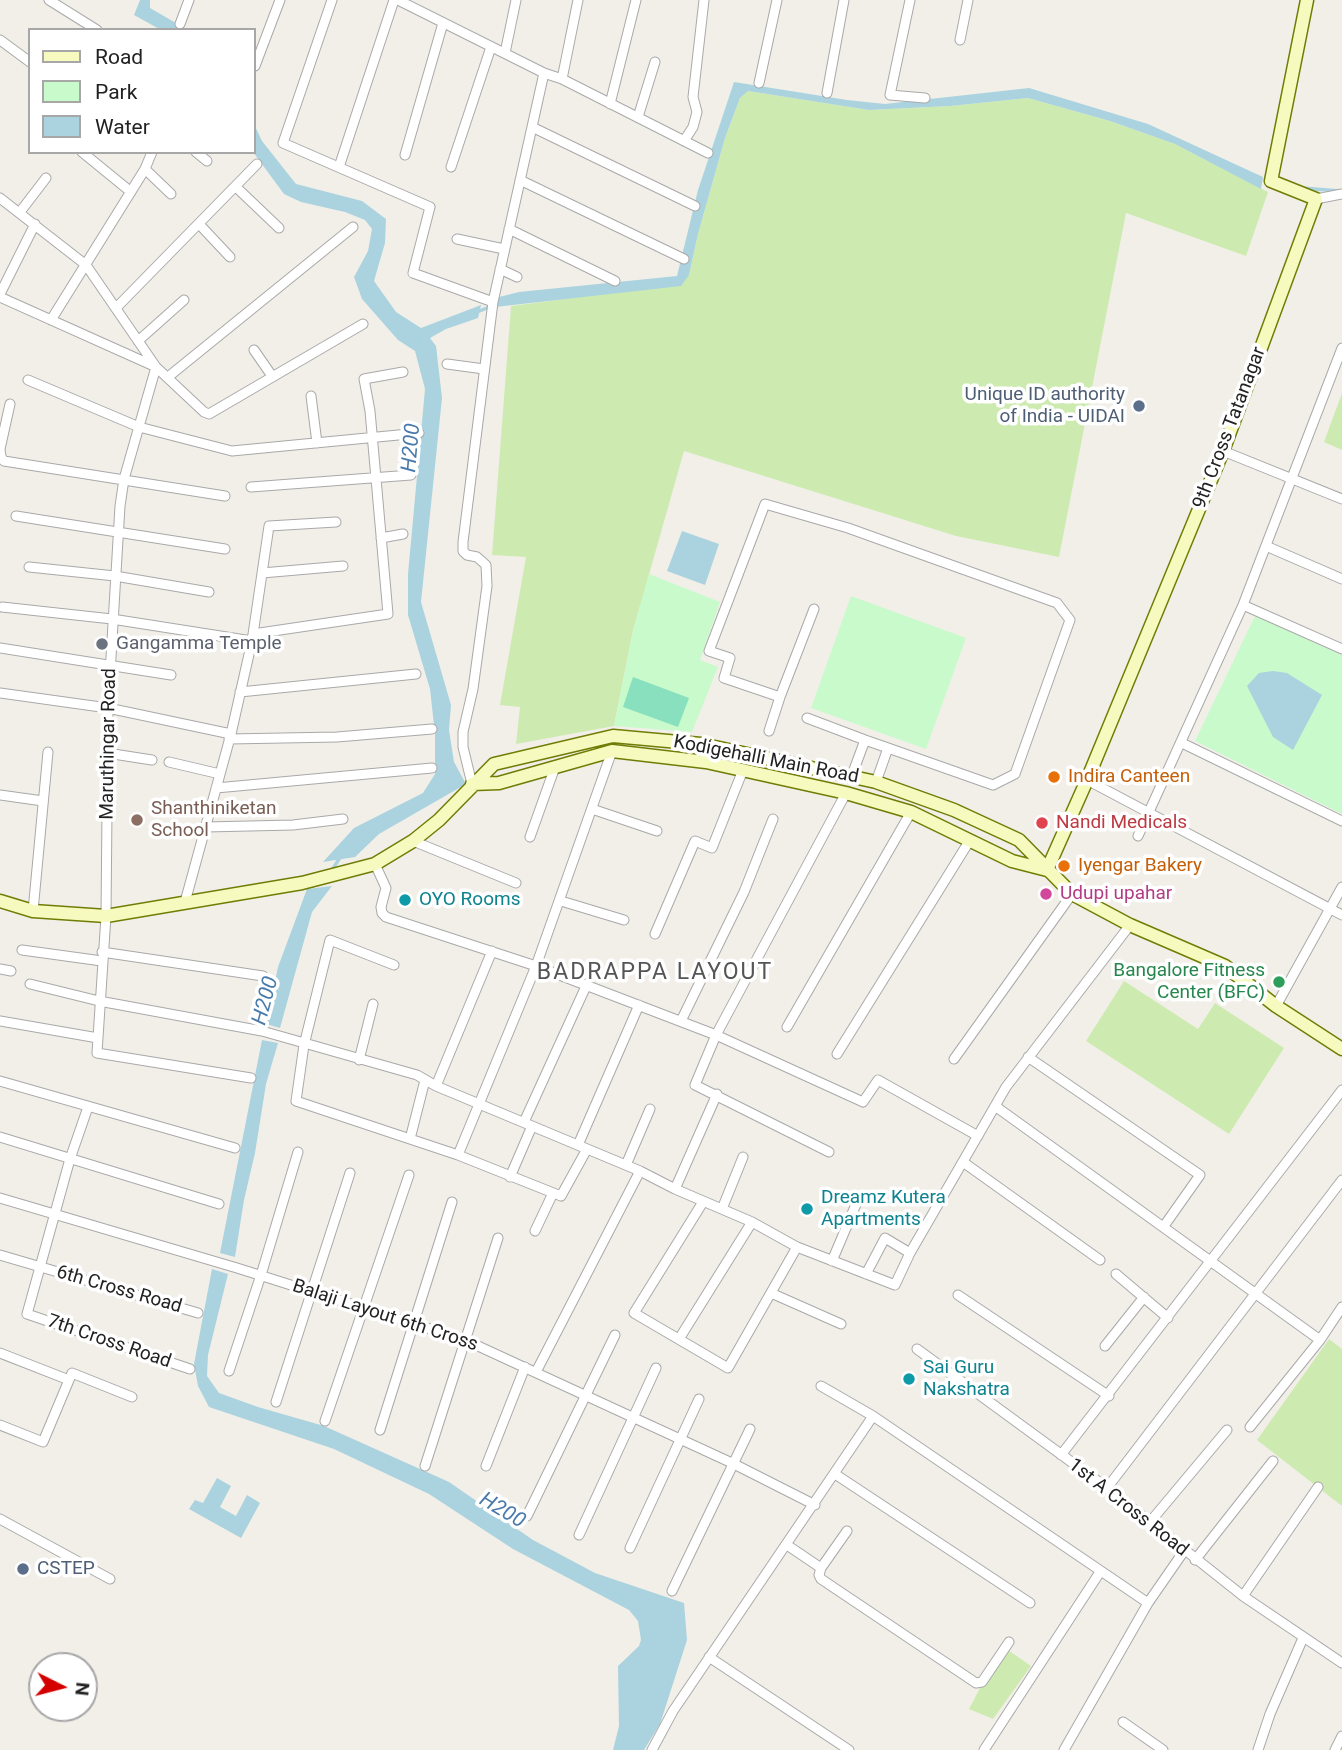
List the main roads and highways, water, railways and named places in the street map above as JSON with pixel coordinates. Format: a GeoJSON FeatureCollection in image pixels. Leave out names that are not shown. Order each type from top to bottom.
{"type":"FeatureCollection","features":[{"type":"Feature","properties":{"kind":"water"},"geometry":{"type":"Polygon","coordinates":[[[140,0],[150,0],[150,8],[185,28],[157,28],[134,15],[140,0]]]}},
{"type":"Feature","properties":{"kind":"water"},"geometry":{"type":"Polygon","coordinates":[[[734,82],[885,104],[1029,88],[1148,124],[1263,177],[1261,189],[1175,144],[1110,121],[1028,98],[950,106],[869,110],[748,91],[740,98],[725,138],[689,275],[681,286],[495,307],[499,297],[519,292],[677,276],[698,190],[734,82]]]}},
{"type":"Feature","properties":{"kind":"water"},"geometry":{"type":"Polygon","coordinates":[[[256,128],[262,141],[296,184],[362,201],[386,219],[385,243],[374,281],[396,312],[421,328],[481,305],[478,318],[446,329],[430,338],[436,346],[442,398],[421,602],[451,705],[449,730],[454,762],[466,784],[379,834],[355,857],[323,862],[354,828],[423,793],[435,774],[435,734],[430,689],[408,615],[408,574],[425,389],[415,351],[398,340],[362,299],[354,277],[368,251],[372,229],[365,220],[345,212],[301,202],[284,194],[254,154],[256,128]]]}},
{"type":"Feature","properties":{"kind":"water"},"geometry":{"type":"Polygon","coordinates":[[[682,531],[719,544],[705,585],[667,571],[682,531]]]}},
{"type":"Feature","properties":{"kind":"water"},"geometry":{"type":"Polygon","coordinates":[[[1259,673],[1287,673],[1322,695],[1293,750],[1273,737],[1247,686],[1259,673]]]}},
{"type":"Feature","properties":{"kind":"water"},"geometry":{"type":"Polygon","coordinates":[[[332,886],[312,912],[280,1028],[266,1024],[278,967],[307,889],[332,886]]]}},
{"type":"Feature","properties":{"kind":"water"},"geometry":{"type":"Polygon","coordinates":[[[262,1040],[278,1043],[266,1084],[235,1257],[220,1253],[262,1040]]]}},
{"type":"Feature","properties":{"kind":"water"},"geometry":{"type":"Polygon","coordinates":[[[212,1269],[228,1274],[208,1355],[207,1376],[219,1393],[324,1426],[449,1482],[533,1540],[595,1573],[684,1603],[687,1640],[660,1724],[644,1750],[613,1750],[619,1726],[618,1666],[639,1646],[641,1640],[638,1621],[629,1610],[513,1549],[429,1494],[334,1449],[209,1407],[198,1386],[194,1364],[212,1269]]]}},
{"type":"Feature","properties":{"kind":"water"},"geometry":{"type":"Polygon","coordinates":[[[217,1478],[231,1486],[220,1507],[236,1516],[247,1495],[260,1503],[241,1538],[189,1509],[195,1500],[203,1503],[217,1478]]]}},
{"type":"Feature","properties":{"kind":"waterway"},"geometry":{"type":"LineString","coordinates":[[1302,188],[1340,191]]}},
{"type":"Feature","properties":{"kind":"waterway"},"geometry":{"type":"LineString","coordinates":[[477,312],[492,306]]}},
{"type":"Feature","properties":{"kind":"waterway","name":"H200"},"geometry":{"type":"LineString","coordinates":[[332,870],[341,856]]}},
{"type":"Feature","properties":{"kind":"place","name":"Unique ID authority of India - UIDAI"},"geometry":{"type":"Point","coordinates":[1139,406]}},
{"type":"Feature","properties":{"kind":"place","name":"Gangamma Temple"},"geometry":{"type":"Point","coordinates":[102,644]}},
{"type":"Feature","properties":{"kind":"place","name":"Indira Canteen"},"geometry":{"type":"Point","coordinates":[1054,777]}},
{"type":"Feature","properties":{"kind":"place","name":"Shanthiniketan School"},"geometry":{"type":"Point","coordinates":[137,820]}},
{"type":"Feature","properties":{"kind":"place","name":"Nandi Medicals"},"geometry":{"type":"Point","coordinates":[1042,823]}},
{"type":"Feature","properties":{"kind":"place","name":"Iyengar Bakery"},"geometry":{"type":"Point","coordinates":[1064,866]}},
{"type":"Feature","properties":{"kind":"place","name":"Udupi upahar"},"geometry":{"type":"Point","coordinates":[1046,894]}},
{"type":"Feature","properties":{"kind":"place","name":"OYO Rooms"},"geometry":{"type":"Point","coordinates":[405,900]}},
{"type":"Feature","properties":{"kind":"place","name":"Bangalore Fitness Center (BFC)"},"geometry":{"type":"Point","coordinates":[1279,982]}},
{"type":"Feature","properties":{"kind":"place","name":"Dreamz Kutera Apartments"},"geometry":{"type":"Point","coordinates":[807,1209]}},
{"type":"Feature","properties":{"kind":"place","name":"Sai Guru Nakshatra"},"geometry":{"type":"Point","coordinates":[909,1379]}},
{"type":"Feature","properties":{"kind":"place","name":"CSTEP"},"geometry":{"type":"Point","coordinates":[23,1569]}},
{"type":"Feature","properties":{"kind":"district","name":"BADRAPPA LAYOUT"},"geometry":{"type":"Point","coordinates":[655,973]}}]}
